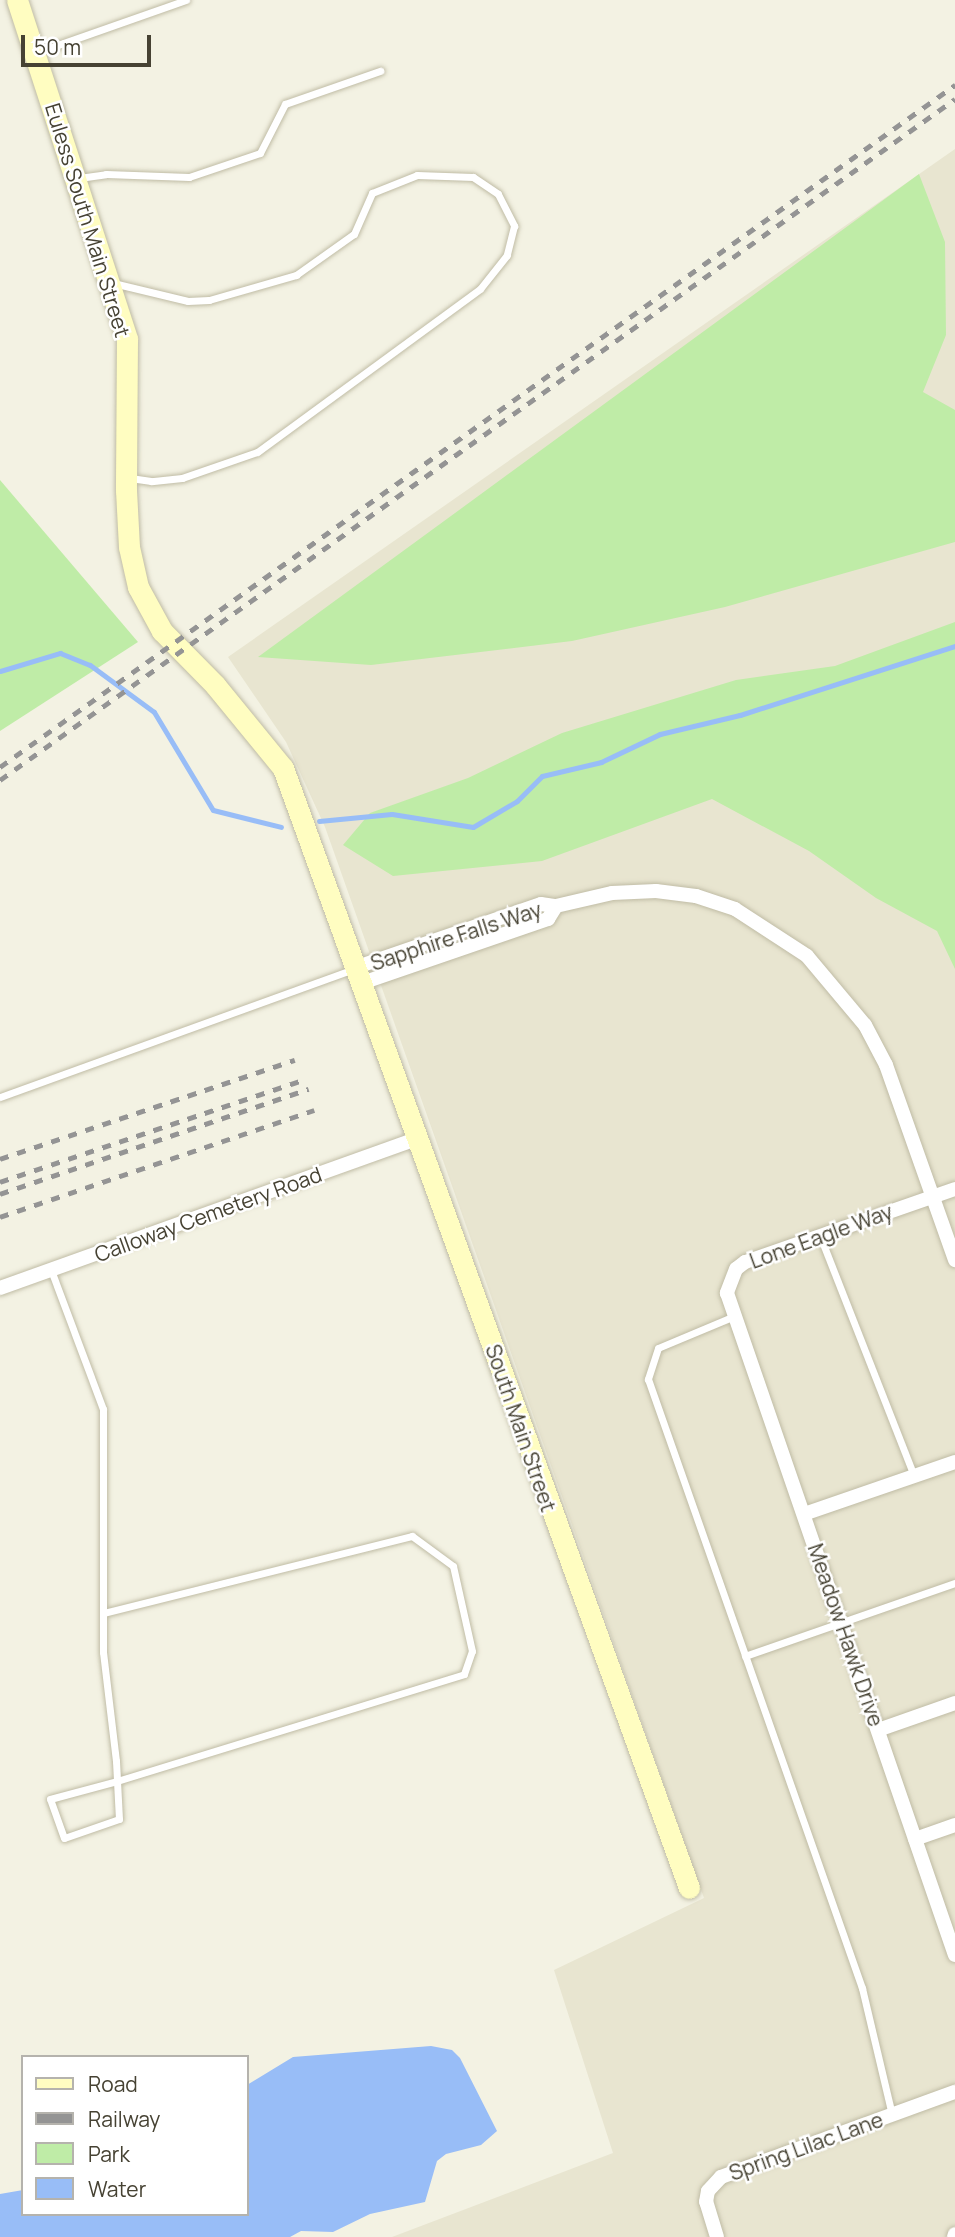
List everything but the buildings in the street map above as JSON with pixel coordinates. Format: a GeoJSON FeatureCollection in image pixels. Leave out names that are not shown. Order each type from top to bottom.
{"type":"FeatureCollection","features":[{"type":"Feature","properties":{"kind":"street","name":"Euless South Main Street"},"geometry":{"type":"LineString","coordinates":[[17,0],[78,178],[127,339],[128,547],[138,587],[162,632],[215,685],[283,768],[360,975]]}},
{"type":"Feature","properties":{"kind":"street","name":"Sapphire Falls Way"},"geometry":{"type":"LineString","coordinates":[[360,975],[548,919],[556,906],[612,893],[656,891],[696,896],[735,909],[790,943],[838,988],[864,1025],[886,1065],[955,1260]]}},
{"type":"Feature","properties":{"kind":"street","name":"South Main Street"},"geometry":{"type":"LineString","coordinates":[[360,975],[416,1139],[447,1214],[554,1522],[689,1888]]}},
{"type":"Feature","properties":{"kind":"street","name":"Calloway Cemetery Road"},"geometry":{"type":"LineString","coordinates":[[0,1288],[416,1139]]}},
{"type":"Feature","properties":{"kind":"street","name":"Lone Eagle Way"},"geometry":{"type":"LineString","coordinates":[[732,1317],[727,1293],[736,1269],[820,1236],[955,1189]]}},
{"type":"Feature","properties":{"kind":"street","name":"Meadow Hawk Drive"},"geometry":{"type":"LineString","coordinates":[[732,1317],[804,1514],[955,1955]]}},
{"type":"Feature","properties":{"kind":"street"},"geometry":{"type":"LineString","coordinates":[[804,1514],[955,1462]]}},
{"type":"Feature","properties":{"kind":"street"},"geometry":{"type":"LineString","coordinates":[[878,1730],[955,1703]]}},
{"type":"Feature","properties":{"kind":"street"},"geometry":{"type":"LineString","coordinates":[[915,1839],[955,1825]]}},
{"type":"Feature","properties":{"kind":"street","name":"Spring Lilac Lane"},"geometry":{"type":"LineString","coordinates":[[717,2237],[706,2202],[708,2191],[721,2176],[955,2092]]}},
{"type":"Feature","properties":{"kind":"lane"},"geometry":{"type":"LineString","coordinates":[[36,53],[186,0]]}},
{"type":"Feature","properties":{"kind":"lane"},"geometry":{"type":"LineString","coordinates":[[78,178],[106,174],[189,177],[260,153],[285,104],[380,71]]}},
{"type":"Feature","properties":{"kind":"lane"},"geometry":{"type":"LineString","coordinates":[[112,283],[188,301],[227,295],[308,270],[355,234],[372,193],[417,175],[472,177],[498,194],[514,226],[507,255],[480,289],[257,452],[182,478],[151,481],[126,477]]}},
{"type":"Feature","properties":{"kind":"lane"},"geometry":{"type":"LineString","coordinates":[[0,1097],[360,975]]}},
{"type":"Feature","properties":{"kind":"lane"},"geometry":{"type":"LineString","coordinates":[[820,1236],[915,1476]]}},
{"type":"Feature","properties":{"kind":"lane"},"geometry":{"type":"LineString","coordinates":[[51,1270],[103,1409],[103,1651],[117,1781],[119,1819],[64,1838],[50,1799],[117,1781],[464,1674],[472,1651],[453,1566],[412,1536],[104,1613]]}},
{"type":"Feature","properties":{"kind":"lane"},"geometry":{"type":"LineString","coordinates":[[732,1317],[659,1348],[648,1379],[873,2024],[891,2115]]}},
{"type":"Feature","properties":{"kind":"lane"},"geometry":{"type":"LineString","coordinates":[[745,1656],[955,1583]]}},
{"type":"Feature","properties":{"kind":"shaded area"},"geometry":{"type":"Polygon","coordinates":[[[955,149],[955,2237],[392,2237],[613,2153],[554,1970],[704,1898],[325,827],[286,742],[228,657],[955,149]]]}},
{"type":"Feature","properties":{"kind":"green space"},"geometry":{"type":"Polygon","coordinates":[[[919,174],[945,242],[946,335],[923,392],[955,410],[955,542],[725,607],[572,641],[371,665],[258,657],[919,174]]]}},
{"type":"Feature","properties":{"kind":"green space"},"geometry":{"type":"Polygon","coordinates":[[[0,480],[138,642],[0,731],[0,480]]]}},
{"type":"Feature","properties":{"kind":"green space"},"geometry":{"type":"Polygon","coordinates":[[[955,622],[955,969],[937,931],[876,898],[809,851],[712,799],[542,861],[393,876],[343,845],[370,813],[468,778],[562,733],[736,680],[835,666],[955,622]]]}},
{"type":"Feature","properties":{"kind":"water"},"geometry":{"type":"Polygon","coordinates":[[[431,2046],[452,2050],[460,2058],[497,2131],[481,2145],[446,2154],[437,2161],[425,2202],[370,2214],[333,2232],[301,2231],[290,2237],[0,2237],[0,2194],[21,2190],[21,2216],[248,2216],[248,2084],[293,2057],[431,2046]]]}},
{"type":"Feature","properties":{"kind":"waterway"},"geometry":{"type":"LineString","coordinates":[[319,821],[392,814],[473,827],[517,801],[542,776],[601,762],[660,734],[740,715],[955,646]]}},
{"type":"Feature","properties":{"kind":"waterway"},"geometry":{"type":"LineString","coordinates":[[0,671],[60,653],[90,665],[154,712],[213,810],[281,827]]}},
{"type":"Feature","properties":{"kind":"railway"},"geometry":{"type":"LineString","coordinates":[[0,767],[955,85]]}},
{"type":"Feature","properties":{"kind":"railway"},"geometry":{"type":"LineString","coordinates":[[0,780],[955,99]]}},
{"type":"Feature","properties":{"kind":"railway"},"geometry":{"type":"LineString","coordinates":[[0,1159],[295,1060]]}},
{"type":"Feature","properties":{"kind":"railway"},"geometry":{"type":"LineString","coordinates":[[0,1182],[303,1080]]}},
{"type":"Feature","properties":{"kind":"railway"},"geometry":{"type":"LineString","coordinates":[[0,1194],[309,1089]]}},
{"type":"Feature","properties":{"kind":"railway"},"geometry":{"type":"LineString","coordinates":[[0,1217],[314,1110]]}}]}
